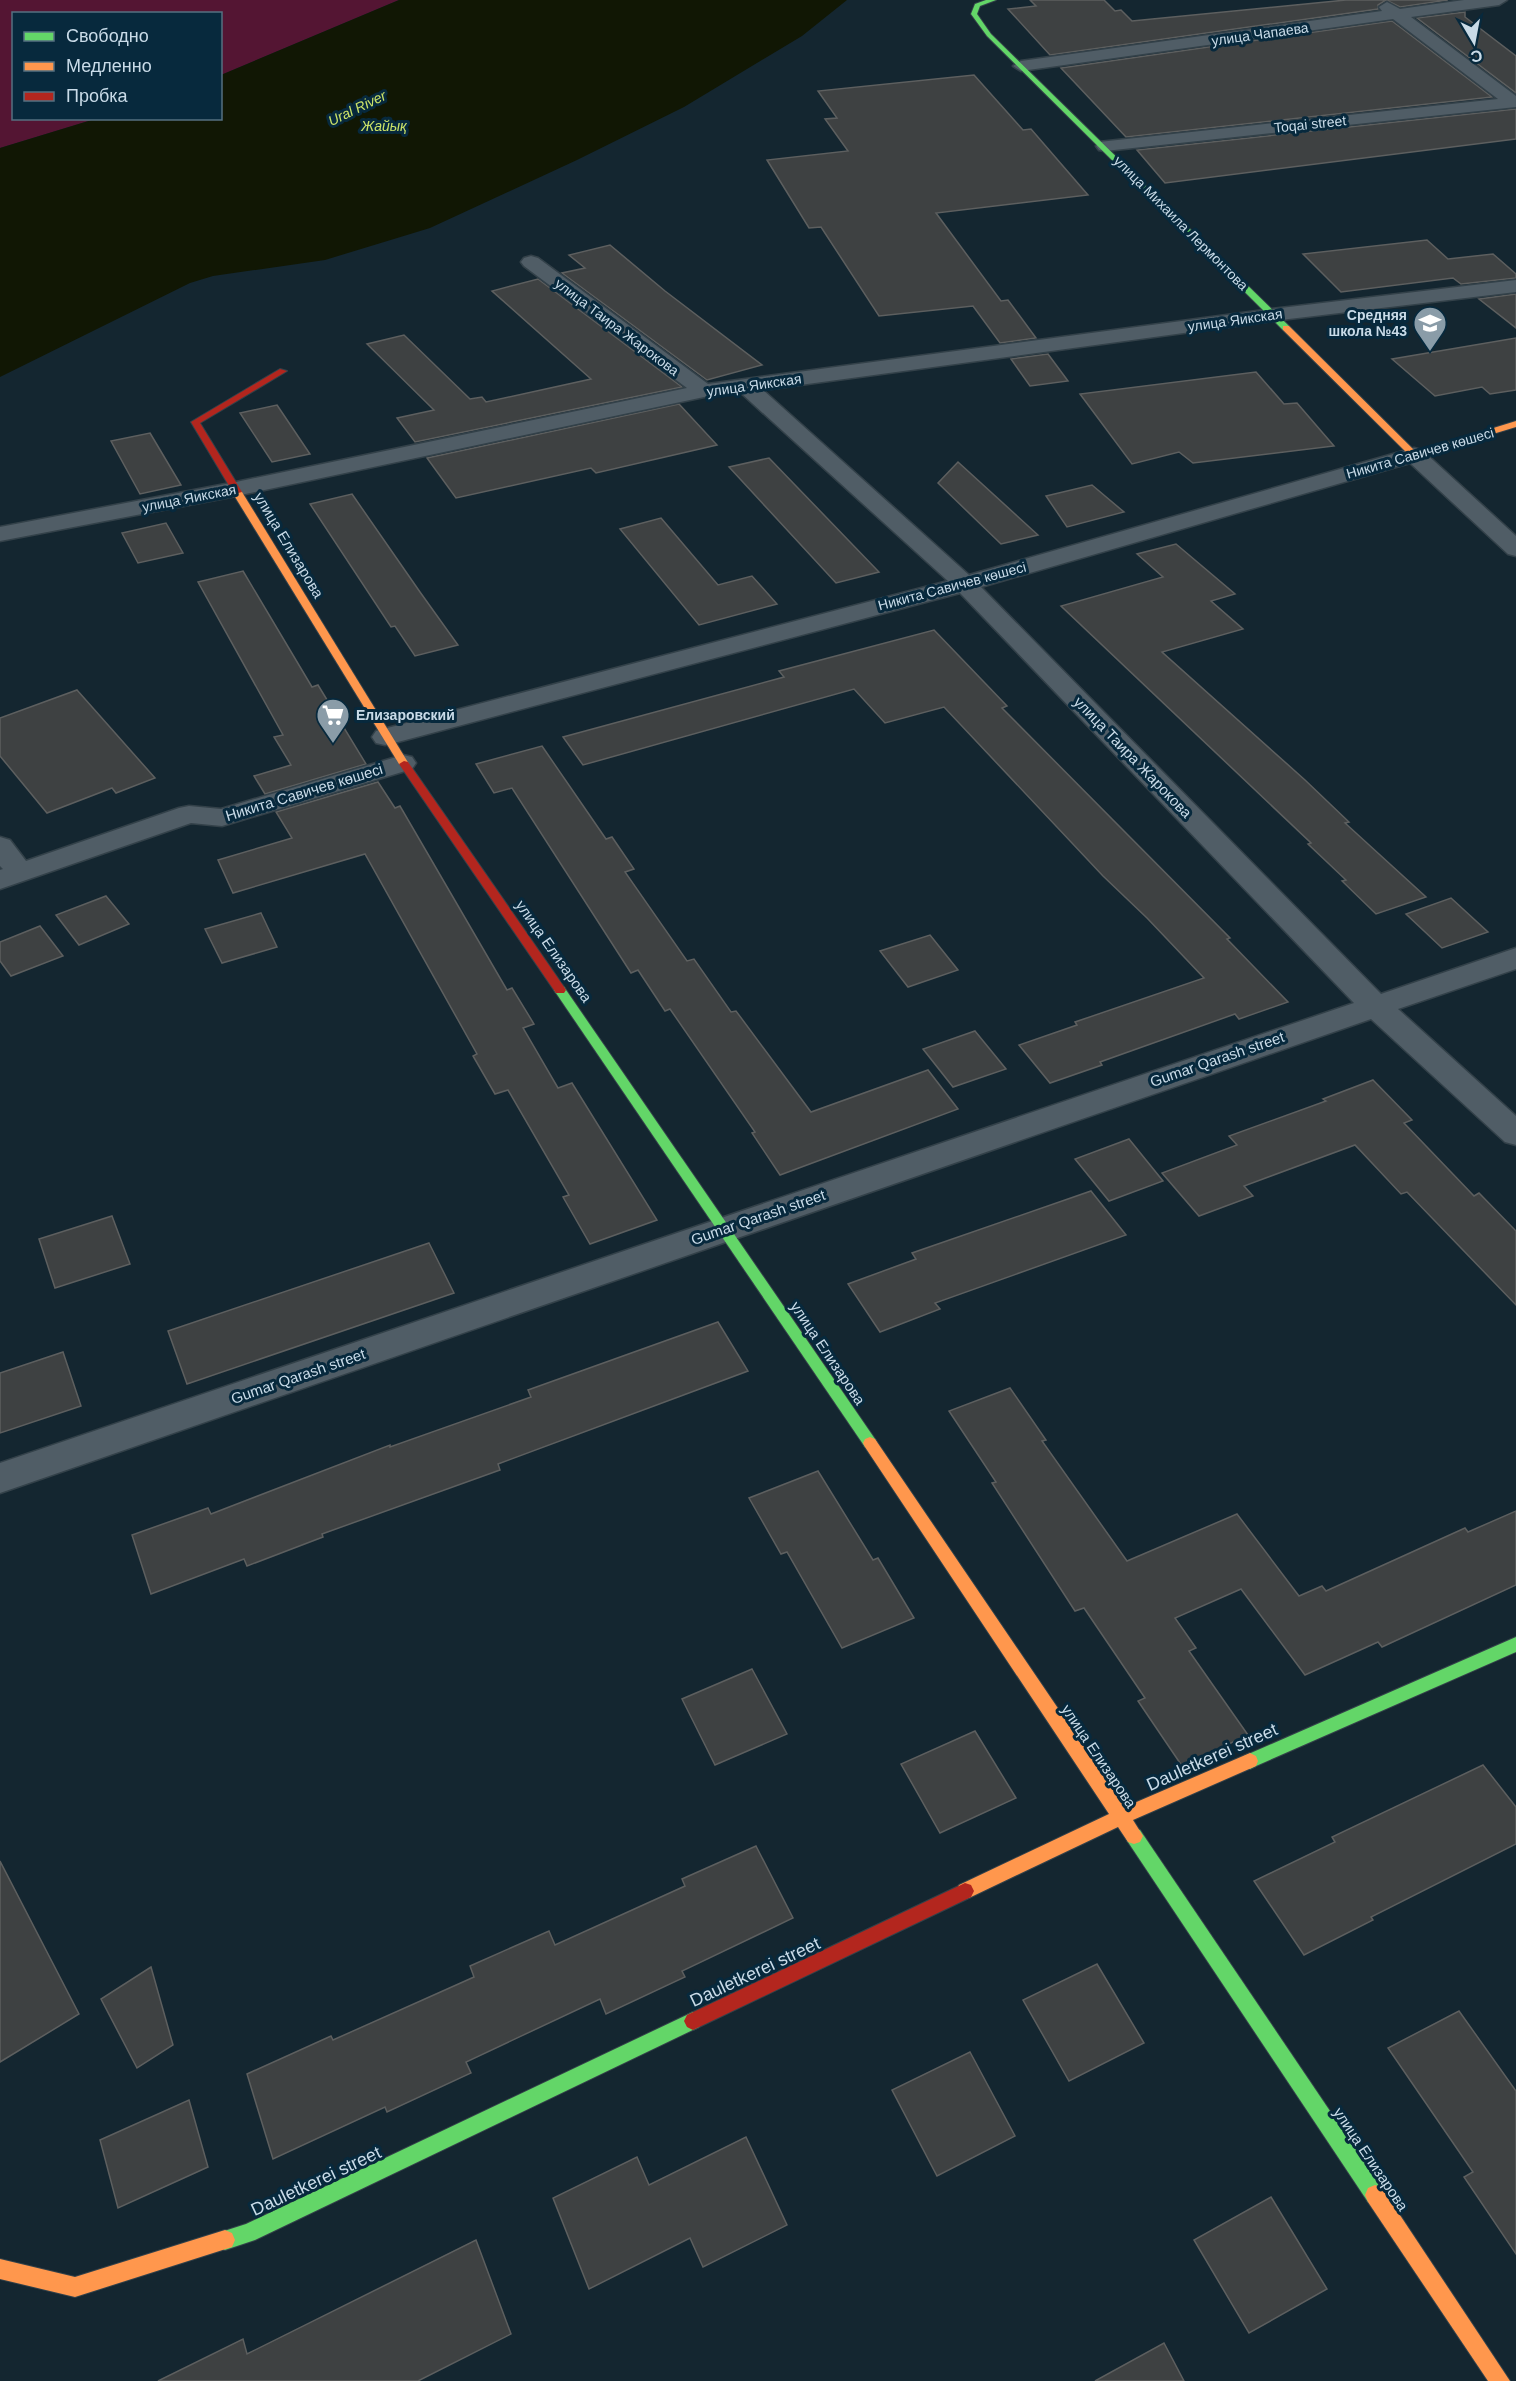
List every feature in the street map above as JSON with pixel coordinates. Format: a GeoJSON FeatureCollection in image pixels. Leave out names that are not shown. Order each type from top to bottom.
{"type":"FeatureCollection","features":[{"type":"Feature","properties":{"kind":"street","name":"улица Михаила Лермонтова"},"geometry":{"type":"LineString","coordinates":[[993,0],[977,5],[974,14],[989,35],[1105,146],[1414,455],[1516,549]]}},
{"type":"Feature","properties":{"kind":"street"},"geometry":{"type":"LineString","coordinates":[[1378,0],[1514,102]]}},
{"type":"Feature","properties":{"kind":"street","name":"улица Чапаева"},"geometry":{"type":"LineString","coordinates":[[1021,66],[1499,0]]}},
{"type":"Feature","properties":{"kind":"street","name":"Toqai street"},"geometry":{"type":"LineString","coordinates":[[1105,146],[1514,102]]}},
{"type":"Feature","properties":{"kind":"street","name":"улица Таира Жарокова"},"geometry":{"type":"LineString","coordinates":[[531,262],[704,391]]}},
{"type":"Feature","properties":{"kind":"street","name":"улица Яикская"},"geometry":{"type":"LineString","coordinates":[[0,534],[236,489],[704,391],[1272,315],[1516,286]]}},
{"type":"Feature","properties":{"kind":"street","name":"улица Елизарова"},"geometry":{"type":"LineString","coordinates":[[283,371],[195,422],[403,763],[725,1228],[1500,2381]]}},
{"type":"Feature","properties":{"kind":"street","name":"улица Таира Жарокова"},"geometry":{"type":"LineString","coordinates":[[746,386],[965,584],[1374,1005],[1516,1134]]}},
{"type":"Feature","properties":{"kind":"street","name":"Никита Савичев көшесі"},"geometry":{"type":"LineString","coordinates":[[386,737],[965,584],[1516,424]]}},
{"type":"Feature","properties":{"kind":"street","name":"Никита Савичев көшесі"},"geometry":{"type":"LineString","coordinates":[[10,877],[189,814],[222,818],[403,763]]}},
{"type":"Feature","properties":{"kind":"street"},"geometry":{"type":"LineString","coordinates":[[0,846],[10,877]]}},
{"type":"Feature","properties":{"kind":"street","name":"Gumar Qarash street"},"geometry":{"type":"LineString","coordinates":[[0,1478],[1516,958]]}},
{"type":"Feature","properties":{"kind":"street","name":"Dauletkerei street"},"geometry":{"type":"LineString","coordinates":[[0,2269],[75,2286],[248,2233],[1120,1817],[1516,1644]]}},
{"type":"Feature","properties":{"kind":"shaded area"},"geometry":{"type":"Polygon","coordinates":[[[0,0],[399,0],[222,75],[222,12],[12,12],[12,120],[92,120],[0,148],[0,0]]]}},
{"type":"Feature","properties":{"kind":"water","name":"Жайық"},"geometry":{"type":"Polygon","coordinates":[[[399,0],[847,0],[802,36],[684,107],[577,160],[430,228],[325,260],[213,276],[190,283],[0,377],[0,148],[92,120],[222,120],[222,75],[399,0]]]}},
{"type":"Feature","properties":{"kind":"building"},"geometry":{"type":"Polygon","coordinates":[[[1030,0],[1104,0],[1115,11],[1121,10],[1132,21],[1346,0],[1386,0],[1378,5],[1378,9],[1050,55],[1008,9],[1036,6],[1030,0]]]}},
{"type":"Feature","properties":{"kind":"building"},"geometry":{"type":"Polygon","coordinates":[[[1386,0],[1448,0],[1400,7],[1386,0]]]}},
{"type":"Feature","properties":{"kind":"building"},"geometry":{"type":"Polygon","coordinates":[[[1465,12],[1465,17],[1516,56],[1516,93],[1417,18],[1465,12]]]}},
{"type":"Feature","properties":{"kind":"building"},"geometry":{"type":"Polygon","coordinates":[[[1392,21],[1492,97],[1126,137],[1061,68],[1392,21]]]}},
{"type":"Feature","properties":{"kind":"building"},"geometry":{"type":"Polygon","coordinates":[[[974,75],[1023,130],[1031,129],[1088,195],[936,213],[1001,301],[1008,300],[1036,338],[1000,343],[973,306],[879,316],[821,227],[809,228],[767,160],[848,151],[825,119],[837,118],[818,91],[974,75]]]}},
{"type":"Feature","properties":{"kind":"building"},"geometry":{"type":"Polygon","coordinates":[[[1516,109],[1516,139],[1165,183],[1137,150],[1516,109]]]}},
{"type":"Feature","properties":{"kind":"building"},"geometry":{"type":"Polygon","coordinates":[[[1427,240],[1448,259],[1493,254],[1516,274],[1516,278],[1461,284],[1453,278],[1341,292],[1303,254],[1427,240]]]}},
{"type":"Feature","properties":{"kind":"building"},"geometry":{"type":"Polygon","coordinates":[[[610,245],[665,291],[762,365],[707,380],[562,273],[585,268],[569,255],[610,245]]]}},
{"type":"Feature","properties":{"kind":"building"},"geometry":{"type":"Polygon","coordinates":[[[538,279],[682,387],[415,442],[397,418],[434,410],[367,344],[404,335],[470,399],[482,397],[486,402],[591,379],[492,291],[538,279]]]}},
{"type":"Feature","properties":{"kind":"building"},"geometry":{"type":"Polygon","coordinates":[[[1516,294],[1516,328],[1479,299],[1516,294]]]}},
{"type":"Feature","properties":{"kind":"building"},"geometry":{"type":"Polygon","coordinates":[[[1516,338],[1516,390],[1490,394],[1482,387],[1435,396],[1392,359],[1516,338]]]}},
{"type":"Feature","properties":{"kind":"building"},"geometry":{"type":"Polygon","coordinates":[[[1048,354],[1068,381],[1030,386],[1011,359],[1048,354]]]}},
{"type":"Feature","properties":{"kind":"building"},"geometry":{"type":"Polygon","coordinates":[[[1256,372],[1284,404],[1297,403],[1334,446],[1193,463],[1179,452],[1132,464],[1080,394],[1256,372]]]}},
{"type":"Feature","properties":{"kind":"building"},"geometry":{"type":"Polygon","coordinates":[[[679,404],[717,445],[596,473],[591,468],[456,498],[427,458],[679,404]]]}},
{"type":"Feature","properties":{"kind":"building"},"geometry":{"type":"Polygon","coordinates":[[[277,405],[310,454],[272,462],[240,413],[277,405]]]}},
{"type":"Feature","properties":{"kind":"building"},"geometry":{"type":"Polygon","coordinates":[[[150,433],[181,485],[140,494],[111,441],[150,433]]]}},
{"type":"Feature","properties":{"kind":"building"},"geometry":{"type":"Polygon","coordinates":[[[769,458],[879,572],[836,583],[729,467],[769,458]]]}},
{"type":"Feature","properties":{"kind":"building"},"geometry":{"type":"Polygon","coordinates":[[[958,462],[1038,535],[1001,544],[938,483],[958,462]]]}},
{"type":"Feature","properties":{"kind":"building"},"geometry":{"type":"Polygon","coordinates":[[[1092,485],[1124,512],[1067,527],[1046,496],[1092,485]]]}},
{"type":"Feature","properties":{"kind":"building"},"geometry":{"type":"Polygon","coordinates":[[[352,494],[458,645],[415,656],[395,626],[391,627],[310,504],[352,494]]]}},
{"type":"Feature","properties":{"kind":"building"},"geometry":{"type":"Polygon","coordinates":[[[661,518],[718,585],[752,576],[777,604],[699,625],[620,529],[661,518]]]}},
{"type":"Feature","properties":{"kind":"building"},"geometry":{"type":"Polygon","coordinates":[[[166,523],[183,553],[138,563],[122,533],[166,523]]]}},
{"type":"Feature","properties":{"kind":"building"},"geometry":{"type":"Polygon","coordinates":[[[1176,544],[1235,594],[1211,601],[1243,629],[1162,652],[1305,780],[1349,822],[1345,823],[1426,897],[1376,914],[1342,881],[1346,880],[1308,844],[1311,843],[1061,606],[1163,577],[1137,554],[1176,544]]]}},
{"type":"Feature","properties":{"kind":"building"},"geometry":{"type":"Polygon","coordinates":[[[243,571],[312,687],[318,685],[366,764],[265,794],[254,776],[291,765],[274,737],[283,735],[198,582],[243,571]]]}},
{"type":"Feature","properties":{"kind":"building"},"geometry":{"type":"Polygon","coordinates":[[[934,630],[1007,706],[1002,708],[1230,938],[1227,939],[1288,1002],[1239,1019],[1235,1014],[1100,1062],[1102,1065],[1050,1083],[1019,1045],[1077,1025],[1075,1022],[1204,978],[1103,876],[944,707],[885,723],[854,689],[583,765],[563,737],[784,677],[779,671],[934,630]]]}},
{"type":"Feature","properties":{"kind":"building"},"geometry":{"type":"Polygon","coordinates":[[[77,690],[155,778],[116,793],[112,788],[47,813],[0,756],[0,718],[77,690]]]}},
{"type":"Feature","properties":{"kind":"building"},"geometry":{"type":"Polygon","coordinates":[[[542,746],[606,839],[612,837],[634,869],[625,872],[687,961],[694,959],[731,1012],[736,1011],[811,1112],[928,1070],[958,1109],[780,1175],[752,1133],[755,1132],[670,1009],[665,1011],[638,970],[631,973],[512,788],[494,793],[476,764],[542,746]]]}},
{"type":"Feature","properties":{"kind":"building"},"geometry":{"type":"Polygon","coordinates":[[[378,782],[395,808],[400,806],[507,990],[512,988],[534,1024],[523,1028],[558,1088],[572,1083],[657,1220],[590,1244],[563,1197],[569,1195],[508,1090],[495,1094],[473,1056],[477,1054],[365,854],[233,893],[218,860],[292,838],[276,812],[378,782]]]}},
{"type":"Feature","properties":{"kind":"building"},"geometry":{"type":"Polygon","coordinates":[[[106,896],[129,924],[79,945],[56,915],[106,896]]]}},
{"type":"Feature","properties":{"kind":"building"},"geometry":{"type":"Polygon","coordinates":[[[1451,898],[1488,932],[1442,948],[1406,914],[1451,898]]]}},
{"type":"Feature","properties":{"kind":"building"},"geometry":{"type":"Polygon","coordinates":[[[261,913],[277,947],[222,963],[205,929],[261,913]]]}},
{"type":"Feature","properties":{"kind":"building"},"geometry":{"type":"Polygon","coordinates":[[[40,926],[63,956],[11,976],[0,961],[0,942],[40,926]]]}},
{"type":"Feature","properties":{"kind":"building"},"geometry":{"type":"Polygon","coordinates":[[[930,935],[958,970],[908,987],[880,951],[930,935]]]}},
{"type":"Feature","properties":{"kind":"building"},"geometry":{"type":"Polygon","coordinates":[[[975,1031],[1006,1069],[953,1087],[923,1049],[975,1031]]]}},
{"type":"Feature","properties":{"kind":"building"},"geometry":{"type":"Polygon","coordinates":[[[1373,1080],[1412,1120],[1404,1123],[1474,1196],[1479,1193],[1516,1231],[1516,1305],[1407,1192],[1401,1194],[1355,1145],[1244,1186],[1253,1196],[1199,1216],[1162,1173],[1237,1145],[1229,1136],[1326,1101],[1323,1099],[1373,1080]]]}},
{"type":"Feature","properties":{"kind":"building"},"geometry":{"type":"Polygon","coordinates":[[[1129,1139],[1163,1181],[1109,1201],[1075,1159],[1129,1139]]]}},
{"type":"Feature","properties":{"kind":"building"},"geometry":{"type":"Polygon","coordinates":[[[1091,1191],[1126,1235],[935,1303],[940,1309],[880,1332],[848,1284],[916,1259],[912,1253],[1091,1191]]]}},
{"type":"Feature","properties":{"kind":"building"},"geometry":{"type":"Polygon","coordinates":[[[112,1216],[130,1264],[55,1288],[39,1239],[112,1216]]]}},
{"type":"Feature","properties":{"kind":"building"},"geometry":{"type":"Polygon","coordinates":[[[429,1243],[454,1293],[187,1384],[168,1331],[429,1243]]]}},
{"type":"Feature","properties":{"kind":"building"},"geometry":{"type":"Polygon","coordinates":[[[718,1322],[748,1371],[498,1464],[500,1470],[322,1534],[323,1537],[247,1566],[244,1559],[151,1594],[132,1535],[208,1508],[211,1514],[390,1445],[390,1447],[531,1397],[528,1390],[718,1322]]]}},
{"type":"Feature","properties":{"kind":"building"},"geometry":{"type":"Polygon","coordinates":[[[63,1352],[81,1406],[0,1433],[0,1373],[63,1352]]]}},
{"type":"Feature","properties":{"kind":"building"},"geometry":{"type":"Polygon","coordinates":[[[1010,1388],[1046,1440],[1042,1441],[1127,1561],[1237,1514],[1299,1596],[1322,1586],[1326,1591],[1465,1528],[1468,1532],[1516,1511],[1516,1585],[1382,1647],[1378,1642],[1305,1675],[1241,1589],[1175,1618],[1196,1648],[1189,1651],[1248,1735],[1182,1766],[1138,1701],[1145,1698],[1084,1608],[1075,1611],[992,1483],[996,1482],[949,1411],[1010,1388]]]}},
{"type":"Feature","properties":{"kind":"building"},"geometry":{"type":"Polygon","coordinates":[[[818,1471],[873,1560],[878,1558],[914,1618],[842,1648],[787,1552],[781,1554],[749,1498],[818,1471]]]}},
{"type":"Feature","properties":{"kind":"building"},"geometry":{"type":"Polygon","coordinates":[[[752,1669],[787,1734],[715,1765],[682,1699],[752,1669]]]}},
{"type":"Feature","properties":{"kind":"building"},"geometry":{"type":"Polygon","coordinates":[[[975,1731],[1016,1798],[940,1833],[901,1764],[975,1731]]]}},
{"type":"Feature","properties":{"kind":"building"},"geometry":{"type":"Polygon","coordinates":[[[1483,1765],[1516,1807],[1516,1844],[1371,1917],[1373,1920],[1304,1955],[1254,1881],[1335,1842],[1332,1837],[1483,1765]]]}},
{"type":"Feature","properties":{"kind":"building"},"geometry":{"type":"Polygon","coordinates":[[[756,1846],[793,1918],[682,1971],[685,1977],[606,2014],[600,1999],[466,2062],[471,2073],[387,2112],[385,2107],[273,2159],[247,2074],[331,2036],[333,2040],[474,1977],[470,1966],[549,1931],[555,1945],[685,1886],[682,1879],[756,1846]]]}},
{"type":"Feature","properties":{"kind":"building"},"geometry":{"type":"Polygon","coordinates":[[[0,1861],[79,2014],[0,2062],[0,1861]]]}},
{"type":"Feature","properties":{"kind":"building"},"geometry":{"type":"Polygon","coordinates":[[[1097,1964],[1144,2043],[1069,2081],[1023,2000],[1097,1964]]]}},
{"type":"Feature","properties":{"kind":"building"},"geometry":{"type":"Polygon","coordinates":[[[151,1967],[173,2045],[137,2068],[101,1999],[151,1967]]]}},
{"type":"Feature","properties":{"kind":"building"},"geometry":{"type":"Polygon","coordinates":[[[1459,2011],[1516,2091],[1516,2254],[1464,2177],[1473,2172],[1388,2048],[1459,2011]]]}},
{"type":"Feature","properties":{"kind":"building"},"geometry":{"type":"Polygon","coordinates":[[[970,2052],[1015,2136],[937,2176],[892,2090],[970,2052]]]}},
{"type":"Feature","properties":{"kind":"building"},"geometry":{"type":"Polygon","coordinates":[[[189,2100],[208,2167],[118,2208],[100,2140],[189,2100]]]}},
{"type":"Feature","properties":{"kind":"building"},"geometry":{"type":"Polygon","coordinates":[[[746,2137],[787,2225],[703,2267],[690,2238],[589,2289],[553,2198],[637,2157],[649,2185],[746,2137]]]}},
{"type":"Feature","properties":{"kind":"building"},"geometry":{"type":"Polygon","coordinates":[[[1271,2197],[1327,2289],[1249,2333],[1194,2240],[1271,2197]]]}},
{"type":"Feature","properties":{"kind":"building"},"geometry":{"type":"Polygon","coordinates":[[[476,2240],[511,2334],[418,2381],[158,2381],[243,2339],[247,2354],[476,2240]]]}},
{"type":"Feature","properties":{"kind":"building"},"geometry":{"type":"Polygon","coordinates":[[[1164,2343],[1184,2381],[1095,2381],[1164,2343]]]}},
{"type":"Feature","properties":{"kind":"traffic: fast"},"geometry":{"type":"LineString","coordinates":[[993,0],[977,5],[974,14],[989,35],[1286,328]]}},
{"type":"Feature","properties":{"kind":"traffic: fast"},"geometry":{"type":"LineString","coordinates":[[560,990],[870,1443]]}},
{"type":"Feature","properties":{"kind":"traffic: fast"},"geometry":{"type":"LineString","coordinates":[[1250,1761],[1516,1644]]}},
{"type":"Feature","properties":{"kind":"traffic: fast"},"geometry":{"type":"LineString","coordinates":[[1134,1836],[1375,2195]]}},
{"type":"Feature","properties":{"kind":"traffic: fast"},"geometry":{"type":"LineString","coordinates":[[225,2240],[248,2233],[693,2021]]}},
{"type":"Feature","properties":{"kind":"traffic: slow"},"geometry":{"type":"LineString","coordinates":[[1286,328],[1414,455],[1516,424]]}},
{"type":"Feature","properties":{"kind":"traffic: slow"},"geometry":{"type":"LineString","coordinates":[[237,492],[404,764]]}},
{"type":"Feature","properties":{"kind":"traffic: slow"},"geometry":{"type":"LineString","coordinates":[[870,1443],[1134,1836]]}},
{"type":"Feature","properties":{"kind":"traffic: slow"},"geometry":{"type":"LineString","coordinates":[[965,1891],[1121,1817],[1250,1761]]}},
{"type":"Feature","properties":{"kind":"traffic: slow"},"geometry":{"type":"LineString","coordinates":[[1375,2195],[1500,2381]]}},
{"type":"Feature","properties":{"kind":"traffic: slow"},"geometry":{"type":"LineString","coordinates":[[0,2269],[75,2287],[225,2240]]}},
{"type":"Feature","properties":{"kind":"traffic: jam"},"geometry":{"type":"LineString","coordinates":[[237,492],[195,422],[283,371]]}},
{"type":"Feature","properties":{"kind":"traffic: jam"},"geometry":{"type":"LineString","coordinates":[[404,764],[560,990]]}},
{"type":"Feature","properties":{"kind":"traffic: jam"},"geometry":{"type":"LineString","coordinates":[[693,2021],[965,1891]]}},
{"type":"Feature","properties":{"kind":"place","name":"Средняя школа №43"},"geometry":{"type":"Point","coordinates":[1430,352]}},
{"type":"Feature","properties":{"kind":"place","name":"Елизаровский"},"geometry":{"type":"Point","coordinates":[333,744]}},
{"type":"Feature","properties":{"kind":"water label","name":"Ural River"},"geometry":{"type":"Point","coordinates":[357,108]}}]}
